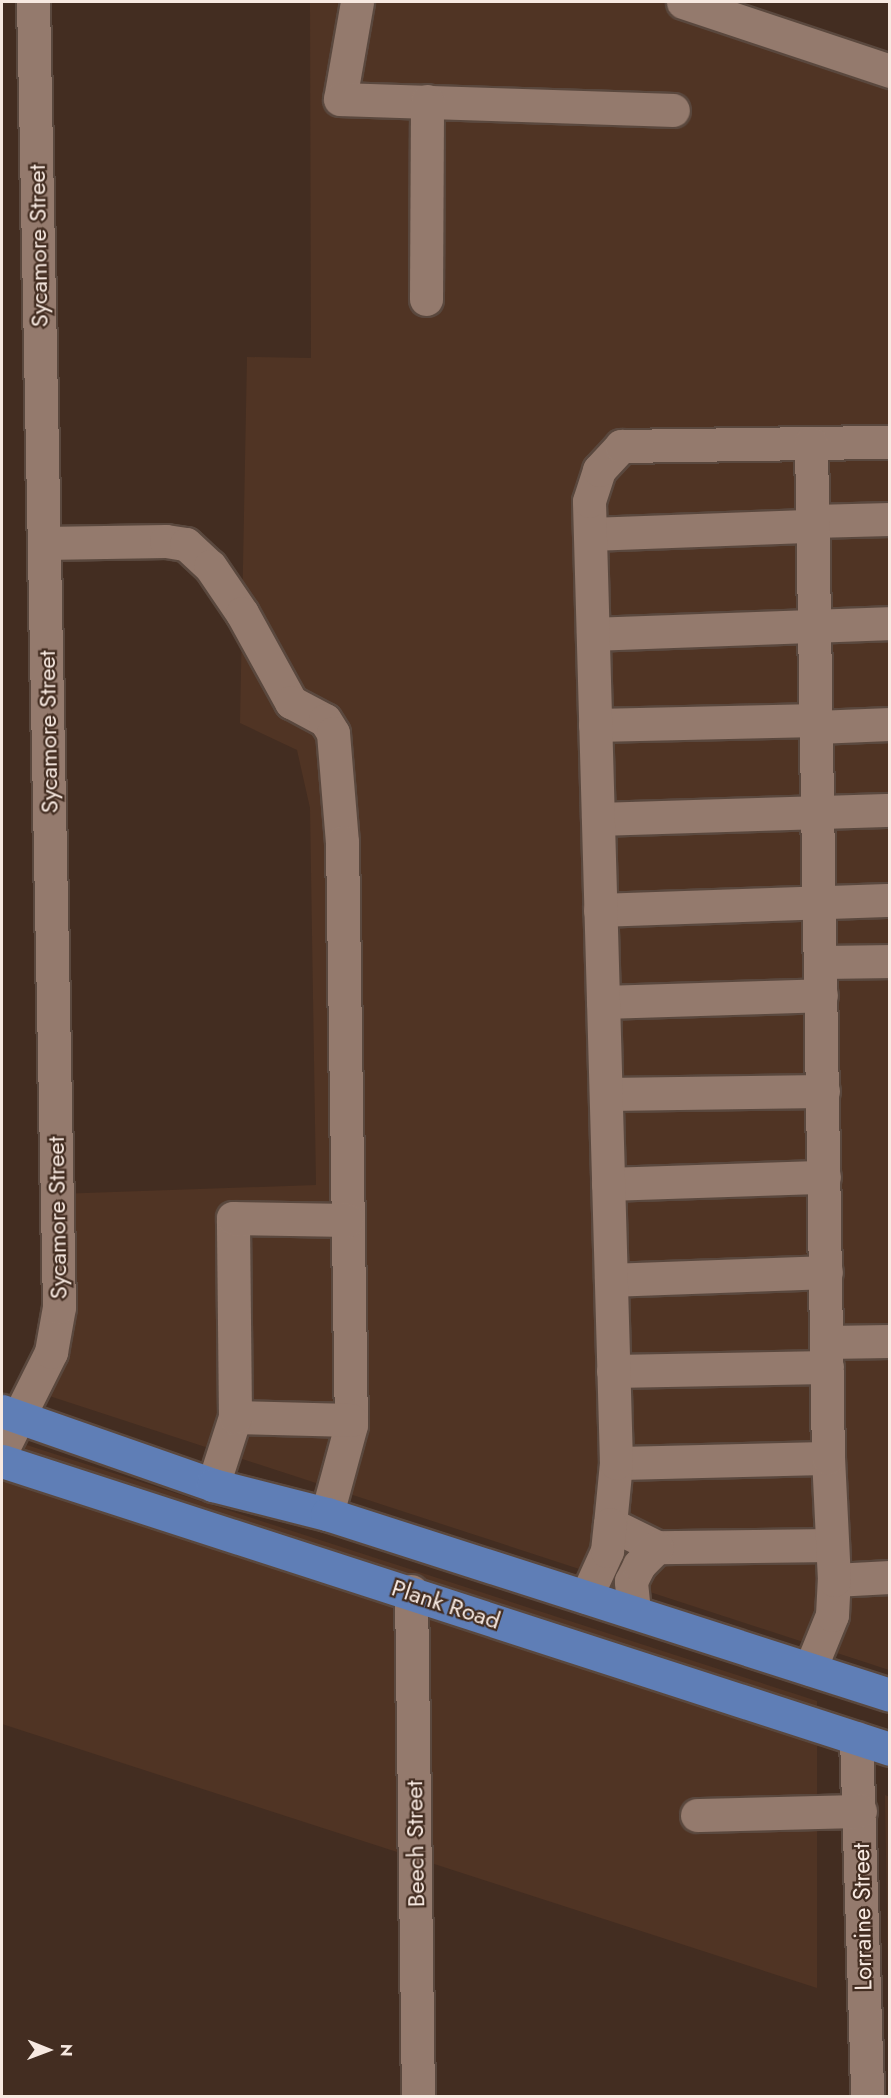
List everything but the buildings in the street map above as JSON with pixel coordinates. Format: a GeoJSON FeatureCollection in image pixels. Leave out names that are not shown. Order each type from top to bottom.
{"type":"FeatureCollection","features":[{"type":"Feature","properties":{"kind":"main road","name":"Plank Road"},"geometry":{"type":"LineString","coordinates":[[10,1414],[213,1485],[327,1514],[890,1695]]}},
{"type":"Feature","properties":{"kind":"main road","name":"Plank Road"},"geometry":{"type":"LineString","coordinates":[[2,1461],[310,1563],[411,1591],[890,1749]]}},
{"type":"Feature","properties":{"kind":"main road"},"geometry":{"type":"LineString","coordinates":[[466,1610],[478,1600],[494,1599],[568,1619],[578,1613],[586,1597]]}},
{"type":"Feature","properties":{"kind":"street","name":"Sycamore Street"},"geometry":{"type":"LineString","coordinates":[[2,1450],[10,1414],[51,1352],[59,1307],[33,2]]}},
{"type":"Feature","properties":{"kind":"street"},"geometry":{"type":"LineString","coordinates":[[357,2],[340,99],[673,110]]}},
{"type":"Feature","properties":{"kind":"street"},"geometry":{"type":"LineString","coordinates":[[683,2],[890,71]]}},
{"type":"Feature","properties":{"kind":"street"},"geometry":{"type":"LineString","coordinates":[[426,299],[427,101]]}},
{"type":"Feature","properties":{"kind":"street"},"geometry":{"type":"LineString","coordinates":[[586,1597],[607,1551],[616,1463],[589,501],[599,470],[621,446],[890,442]]}},
{"type":"Feature","properties":{"kind":"street"},"geometry":{"type":"LineString","coordinates":[[810,1669],[832,1615],[834,1580],[828,1458],[811,443]]}},
{"type":"Feature","properties":{"kind":"street"},"geometry":{"type":"LineString","coordinates":[[590,534],[890,519]]}},
{"type":"Feature","properties":{"kind":"street"},"geometry":{"type":"LineString","coordinates":[[44,543],[166,541],[186,544],[210,566],[242,613],[291,702],[325,720],[333,733],[342,842],[351,1420],[327,1514]]}},
{"type":"Feature","properties":{"kind":"street"},"geometry":{"type":"LineString","coordinates":[[593,634],[890,623]]}},
{"type":"Feature","properties":{"kind":"street"},"geometry":{"type":"LineString","coordinates":[[595,725],[890,724]]}},
{"type":"Feature","properties":{"kind":"street"},"geometry":{"type":"LineString","coordinates":[[598,819],[890,810]]}},
{"type":"Feature","properties":{"kind":"street"},"geometry":{"type":"LineString","coordinates":[[600,910],[890,900]]}},
{"type":"Feature","properties":{"kind":"street"},"geometry":{"type":"LineString","coordinates":[[821,962],[890,961]]}},
{"type":"Feature","properties":{"kind":"street"},"geometry":{"type":"LineString","coordinates":[[603,1002],[821,995]]}},
{"type":"Feature","properties":{"kind":"street"},"geometry":{"type":"LineString","coordinates":[[606,1094],[822,1091]]}},
{"type":"Feature","properties":{"kind":"street"},"geometry":{"type":"LineString","coordinates":[[608,1184],[824,1178]]}},
{"type":"Feature","properties":{"kind":"street"},"geometry":{"type":"LineString","coordinates":[[213,1485],[234,1417],[233,1218],[347,1220]]}},
{"type":"Feature","properties":{"kind":"street"},"geometry":{"type":"LineString","coordinates":[[611,1280],[826,1272]]}},
{"type":"Feature","properties":{"kind":"street"},"geometry":{"type":"LineString","coordinates":[[613,1371],[827,1355],[890,1341]]}},
{"type":"Feature","properties":{"kind":"street"},"geometry":{"type":"LineString","coordinates":[[234,1417],[351,1420]]}},
{"type":"Feature","properties":{"kind":"street"},"geometry":{"type":"LineString","coordinates":[[616,1463],[828,1458]]}},
{"type":"Feature","properties":{"kind":"street"},"geometry":{"type":"LineString","coordinates":[[610,1524],[657,1547],[832,1545]]}},
{"type":"Feature","properties":{"kind":"street"},"geometry":{"type":"LineString","coordinates":[[634,1611],[631,1581],[639,1565],[657,1547]]}},
{"type":"Feature","properties":{"kind":"street"},"geometry":{"type":"LineString","coordinates":[[834,1580],[890,1577]]}},
{"type":"Feature","properties":{"kind":"street","name":"Beech Street"},"geometry":{"type":"LineString","coordinates":[[411,1591],[418,2097]]}},
{"type":"Feature","properties":{"kind":"street","name":"Lorraine Street"},"geometry":{"type":"LineString","coordinates":[[856,1738],[860,1810],[876,1966],[867,2097]]}},
{"type":"Feature","properties":{"kind":"street"},"geometry":{"type":"LineString","coordinates":[[698,1815],[860,1810]]}},
{"type":"Feature","properties":{"kind":"shaded area"},"geometry":{"type":"Polygon","coordinates":[[[310,2],[667,2],[889,73],[889,1670],[31,1390],[51,1352],[57,1194],[316,1185],[310,808],[297,750],[240,723],[247,357],[311,358],[310,2]]]}},
{"type":"Feature","properties":{"kind":"shaded area"},"geometry":{"type":"Polygon","coordinates":[[[2,1437],[817,1701],[817,1988],[2,1724],[2,1437]]]}},
{"type":"Feature","properties":{"kind":"shaded area"},"geometry":{"type":"Polygon","coordinates":[[[885,1795],[890,1797],[889,2038],[885,1795]]]}}]}
